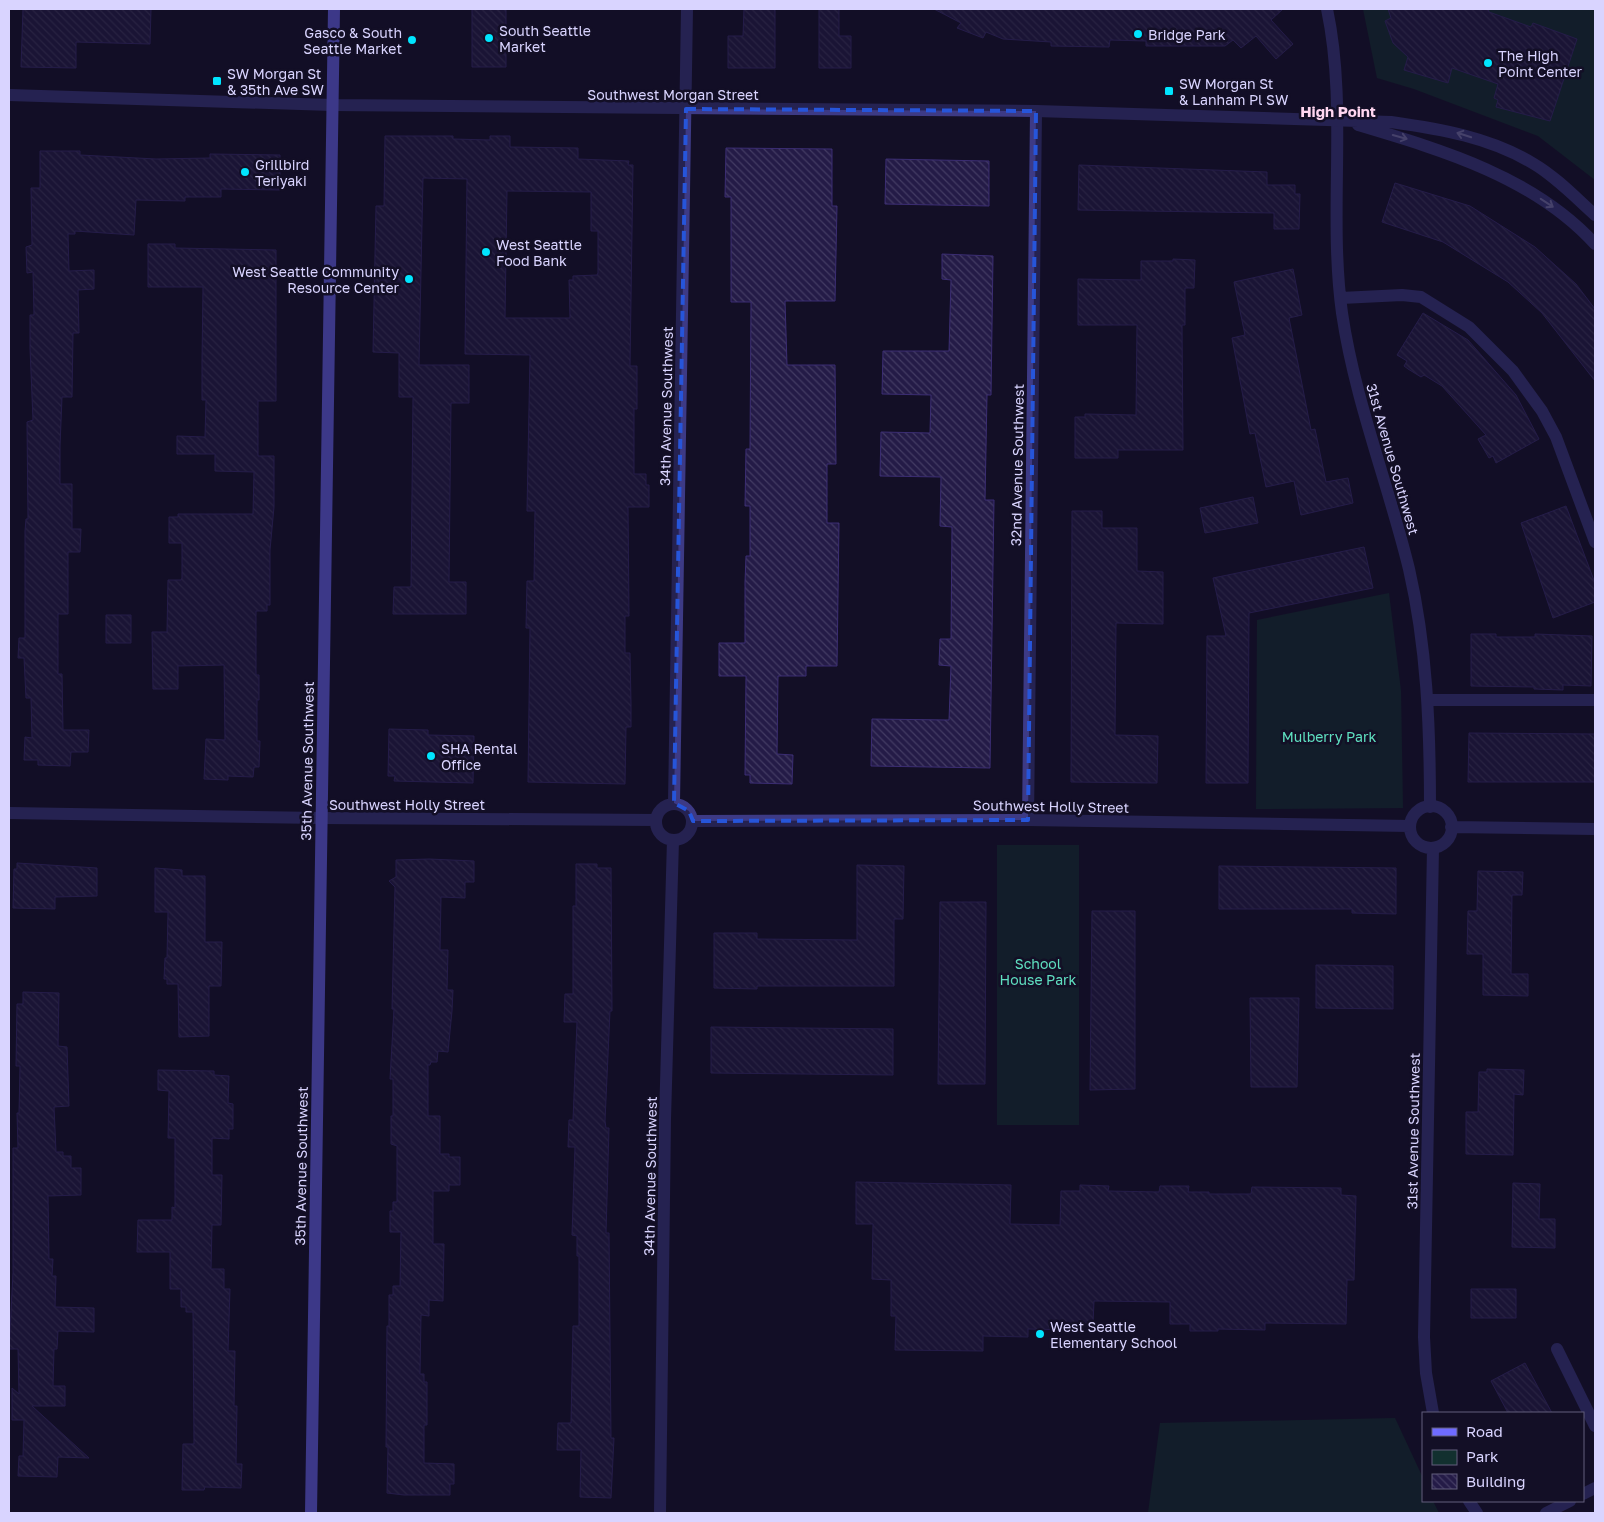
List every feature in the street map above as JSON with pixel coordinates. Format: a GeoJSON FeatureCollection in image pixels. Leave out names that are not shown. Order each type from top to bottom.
{"type":"FeatureCollection","features":[{"type":"Feature","properties":{"kind":"main road","name":"35th Avenue Southwest"},"geometry":{"type":"LineString","coordinates":[[310,1513],[334,9]]}},
{"type":"Feature","properties":{"kind":"street","name":"34th Avenue Southwest"},"geometry":{"type":"LineString","coordinates":[[674,803],[687,9]]}},
{"type":"Feature","properties":{"kind":"street","name":"31st Avenue Southwest"},"geometry":{"type":"LineString","coordinates":[[1327,9],[1336,69],[1338,247],[1341,298],[1351,369],[1408,568],[1421,626],[1428,700],[1430,807]]}},
{"type":"Feature","properties":{"kind":"street","name":"Southwest Morgan Street"},"geometry":{"type":"LineString","coordinates":[[9,95],[332,105],[1036,111],[1336,118]]}},
{"type":"Feature","properties":{"kind":"street","name":"32nd Avenue Southwest"},"geometry":{"type":"LineString","coordinates":[[1028,820],[1036,111]]}},
{"type":"Feature","properties":{"kind":"street"},"geometry":{"type":"LineString","coordinates":[[1336,118],[1392,122],[1448,130],[1492,144],[1534,164],[1595,215]]}},
{"type":"Feature","properties":{"kind":"street"},"geometry":{"type":"LineString","coordinates":[[1336,118],[1419,143],[1500,175],[1562,212],[1595,244]]}},
{"type":"Feature","properties":{"kind":"street"},"geometry":{"type":"LineString","coordinates":[[1341,298],[1402,295],[1421,297],[1469,327],[1513,371],[1542,411],[1556,437],[1595,542]]}},
{"type":"Feature","properties":{"kind":"street"},"geometry":{"type":"LineString","coordinates":[[1428,700],[1595,700]]}},
{"type":"Feature","properties":{"kind":"street"},"geometry":{"type":"LineString","coordinates":[[674,803],[685,806],[693,821],[688,834],[683,838],[673,840],[661,835],[656,820],[661,808],[674,803]]}},
{"type":"Feature","properties":{"kind":"street"},"geometry":{"type":"LineString","coordinates":[[1430,807],[1445,812],[1451,827],[1445,842],[1433,848],[1419,845],[1410,833],[1410,826],[1415,813],[1430,807]]}},
{"type":"Feature","properties":{"kind":"street","name":"Southwest Holly Street"},"geometry":{"type":"LineString","coordinates":[[9,813],[321,818],[656,820]]}},
{"type":"Feature","properties":{"kind":"street","name":"Southwest Holly Street"},"geometry":{"type":"LineString","coordinates":[[693,821],[1028,820],[1410,826]]}},
{"type":"Feature","properties":{"kind":"street"},"geometry":{"type":"LineString","coordinates":[[1451,827],[1595,829]]}},
{"type":"Feature","properties":{"kind":"street","name":"34th Avenue Southwest"},"geometry":{"type":"LineString","coordinates":[[660,1513],[665,1119],[673,840]]}},
{"type":"Feature","properties":{"kind":"street","name":"31st Avenue Southwest"},"geometry":{"type":"LineString","coordinates":[[1433,848],[1424,1337],[1426,1373],[1433,1412]]}},
{"type":"Feature","properties":{"kind":"street"},"geometry":{"type":"LineString","coordinates":[[1557,1349],[1595,1426]]}},
{"type":"Feature","properties":{"kind":"street"},"geometry":{"type":"LineString","coordinates":[[1470,1502],[1477,1513]]}},
{"type":"Feature","properties":{"kind":"street"},"geometry":{"type":"LineString","coordinates":[[1546,1513],[1568,1502]]}},
{"type":"Feature","properties":{"kind":"highlighted area"},"geometry":{"type":"Polygon","coordinates":[[[686,109],[1036,111],[1028,820],[693,821],[689,811],[674,803],[686,109]]]}},
{"type":"Feature","properties":{"kind":"green space"},"geometry":{"type":"Polygon","coordinates":[[[1363,9],[1595,9],[1595,180],[1538,136],[1414,89],[1377,78],[1363,9]]]}},
{"type":"Feature","properties":{"kind":"green space","name":"Mulberry Park"},"geometry":{"type":"Polygon","coordinates":[[[1389,593],[1401,691],[1403,808],[1256,809],[1257,620],[1389,593]]]}},
{"type":"Feature","properties":{"kind":"green space","name":"School House Park"},"geometry":{"type":"Polygon","coordinates":[[[997,845],[1079,845],[1079,1125],[997,1125],[997,845]]]}},
{"type":"Feature","properties":{"kind":"green space"},"geometry":{"type":"Polygon","coordinates":[[[1395,1418],[1422,1476],[1422,1502],[1434,1502],[1439,1513],[1148,1513],[1160,1423],[1395,1418]]]}},
{"type":"Feature","properties":{"kind":"building"},"geometry":{"type":"Polygon","coordinates":[[[23,9],[151,9],[150,44],[76,42],[76,68],[21,67],[23,9]]]}},
{"type":"Feature","properties":{"kind":"building","name":"South Seattle Market"},"geometry":{"type":"Polygon","coordinates":[[[472,9],[506,9],[506,67],[472,67],[472,9]]]}},
{"type":"Feature","properties":{"kind":"building"},"geometry":{"type":"Polygon","coordinates":[[[744,9],[775,9],[775,68],[728,68],[728,36],[743,36],[744,9]]]}},
{"type":"Feature","properties":{"kind":"building"},"geometry":{"type":"Polygon","coordinates":[[[819,9],[839,9],[839,36],[851,36],[851,68],[819,68],[819,9]]]}},
{"type":"Feature","properties":{"kind":"building","name":"Bridge Park"},"geometry":{"type":"Polygon","coordinates":[[[934,9],[1283,9],[1271,20],[1293,44],[1276,59],[1256,36],[1241,48],[1233,40],[1225,46],[1146,46],[1146,41],[1110,40],[1109,47],[1051,46],[1051,42],[1003,39],[986,32],[983,38],[957,28],[961,23],[934,9]]]}},
{"type":"Feature","properties":{"kind":"building","name":"The High Point Center"},"geometry":{"type":"Polygon","coordinates":[[[1388,9],[1488,9],[1489,12],[1531,27],[1533,23],[1577,39],[1550,121],[1496,107],[1498,100],[1494,98],[1498,84],[1452,68],[1448,83],[1404,70],[1408,57],[1393,43],[1385,21],[1391,18],[1388,9]]]}},
{"type":"Feature","properties":{"kind":"building"},"geometry":{"type":"Polygon","coordinates":[[[385,136],[453,136],[453,139],[490,140],[490,136],[510,136],[510,147],[578,148],[578,159],[629,161],[628,165],[633,165],[630,366],[637,366],[637,409],[634,409],[634,474],[646,474],[646,485],[649,485],[649,507],[628,507],[629,616],[625,616],[625,653],[630,653],[631,727],[626,727],[625,784],[528,782],[530,628],[526,628],[527,581],[534,581],[535,511],[527,511],[530,355],[465,354],[467,179],[423,178],[419,365],[469,365],[469,403],[451,403],[449,582],[466,582],[466,614],[393,614],[394,587],[411,587],[413,397],[399,397],[399,353],[373,352],[376,206],[384,206],[385,136]],[[507,191],[505,318],[570,318],[569,280],[573,280],[573,276],[597,275],[598,273],[598,231],[591,231],[591,192],[507,191]]]}},
{"type":"Feature","properties":{"kind":"building"},"geometry":{"type":"Polygon","coordinates":[[[726,148],[832,149],[832,206],[837,206],[835,301],[785,301],[787,365],[835,365],[836,464],[827,464],[827,523],[839,523],[837,666],[806,666],[806,676],[778,676],[777,754],[793,755],[792,784],[750,783],[750,775],[745,775],[746,676],[719,676],[719,643],[745,643],[746,556],[750,556],[750,506],[745,506],[746,449],[750,449],[751,302],[731,302],[731,197],[725,197],[726,148]]]}},
{"type":"Feature","properties":{"kind":"building"},"geometry":{"type":"Polygon","coordinates":[[[40,151],[80,151],[80,155],[156,159],[210,158],[210,154],[280,155],[280,190],[221,189],[221,197],[185,197],[185,201],[136,200],[134,235],[75,231],[75,234],[68,234],[69,271],[94,270],[94,289],[78,290],[79,333],[73,333],[72,397],[62,397],[60,484],[72,484],[72,529],[81,529],[80,552],[68,552],[68,614],[58,614],[58,674],[62,674],[63,730],[89,730],[88,752],[71,752],[70,766],[38,765],[38,760],[24,760],[25,737],[32,738],[31,698],[26,698],[24,658],[18,658],[19,638],[25,638],[25,531],[26,519],[28,519],[27,422],[33,420],[30,315],[34,315],[33,272],[27,273],[26,247],[32,245],[31,188],[40,188],[40,151]]]}},
{"type":"Feature","properties":{"kind":"building"},"geometry":{"type":"Polygon","coordinates":[[[886,159],[989,161],[989,206],[885,204],[886,159]]]}},
{"type":"Feature","properties":{"kind":"building"},"geometry":{"type":"Polygon","coordinates":[[[1079,165],[1267,172],[1267,185],[1295,185],[1295,194],[1300,194],[1299,229],[1274,229],[1274,213],[1078,210],[1079,165]]]}},
{"type":"Feature","properties":{"kind":"building"},"geometry":{"type":"Polygon","coordinates":[[[1395,183],[1470,206],[1535,247],[1576,284],[1595,309],[1595,381],[1542,313],[1508,282],[1443,242],[1382,222],[1395,183]]]}},
{"type":"Feature","properties":{"kind":"building"},"geometry":{"type":"Polygon","coordinates":[[[148,244],[175,244],[175,248],[276,250],[276,401],[258,401],[258,456],[274,456],[274,507],[270,550],[270,605],[267,605],[267,611],[256,611],[256,675],[259,675],[257,741],[260,741],[259,767],[254,767],[253,777],[228,776],[228,780],[204,779],[206,739],[225,740],[224,665],[178,666],[178,689],[153,689],[152,632],[167,632],[168,580],[181,580],[182,578],[182,543],[169,543],[169,517],[178,517],[178,514],[253,514],[254,472],[215,471],[215,454],[177,454],[177,436],[205,437],[206,400],[202,400],[203,287],[148,287],[148,244]]]}},
{"type":"Feature","properties":{"kind":"building"},"geometry":{"type":"Polygon","coordinates":[[[942,254],[993,256],[991,395],[987,395],[985,500],[994,500],[990,768],[871,766],[872,719],[949,720],[951,666],[939,665],[940,639],[951,639],[952,527],[940,526],[941,477],[880,476],[881,432],[930,433],[931,395],[882,394],[883,351],[949,351],[951,280],[942,279],[942,254]]]}},
{"type":"Feature","properties":{"kind":"building"},"geometry":{"type":"Polygon","coordinates":[[[1173,259],[1195,260],[1194,288],[1185,288],[1185,325],[1182,325],[1183,450],[1118,450],[1118,458],[1075,458],[1075,417],[1085,417],[1085,414],[1136,415],[1137,325],[1078,325],[1078,279],[1141,280],[1141,261],[1173,261],[1173,259]]]}},
{"type":"Feature","properties":{"kind":"building"},"geometry":{"type":"Polygon","coordinates":[[[1293,269],[1302,315],[1289,318],[1311,430],[1315,429],[1326,482],[1348,478],[1353,503],[1301,515],[1294,481],[1266,487],[1255,433],[1250,434],[1232,338],[1245,335],[1234,282],[1293,269]]]}},
{"type":"Feature","properties":{"kind":"building"},"geometry":{"type":"Polygon","coordinates":[[[1423,313],[1468,340],[1516,395],[1539,439],[1496,463],[1493,456],[1489,458],[1478,439],[1486,435],[1442,386],[1424,375],[1421,377],[1404,366],[1407,361],[1397,355],[1423,313]]]}},
{"type":"Feature","properties":{"kind":"building"},"geometry":{"type":"Polygon","coordinates":[[[1253,497],[1258,523],[1205,533],[1200,508],[1253,497]]]}},
{"type":"Feature","properties":{"kind":"building"},"geometry":{"type":"Polygon","coordinates":[[[1566,506],[1595,583],[1595,602],[1553,618],[1521,523],[1566,506]]]}},
{"type":"Feature","properties":{"kind":"building"},"geometry":{"type":"Polygon","coordinates":[[[1072,511],[1102,511],[1102,528],[1137,528],[1137,571],[1163,572],[1163,624],[1116,623],[1115,735],[1158,736],[1157,783],[1071,782],[1072,511]]]}},
{"type":"Feature","properties":{"kind":"building"},"geometry":{"type":"Polygon","coordinates":[[[1364,547],[1373,588],[1249,613],[1248,783],[1206,783],[1207,636],[1226,636],[1213,578],[1364,547]]]}},
{"type":"Feature","properties":{"kind":"building"},"geometry":{"type":"Polygon","coordinates":[[[106,615],[131,615],[131,643],[106,643],[106,615]]]}},
{"type":"Feature","properties":{"kind":"building"},"geometry":{"type":"Polygon","coordinates":[[[1471,634],[1496,634],[1496,637],[1535,637],[1535,634],[1592,636],[1591,686],[1563,685],[1563,690],[1534,689],[1534,687],[1471,686],[1471,634]]]}},
{"type":"Feature","properties":{"kind":"building","name":"SHA Rental Office"},"geometry":{"type":"Polygon","coordinates":[[[389,729],[428,730],[428,735],[474,736],[473,783],[394,781],[395,776],[388,776],[389,729]]]}},
{"type":"Feature","properties":{"kind":"building"},"geometry":{"type":"Polygon","coordinates":[[[1469,733],[1595,734],[1595,782],[1468,782],[1469,733]]]}},
{"type":"Feature","properties":{"kind":"building"},"geometry":{"type":"Polygon","coordinates":[[[396,860],[474,861],[474,882],[465,882],[465,898],[441,897],[440,950],[448,950],[447,990],[453,990],[452,1011],[448,1052],[438,1051],[437,1062],[431,1062],[428,1065],[428,1116],[440,1116],[440,1154],[449,1154],[449,1157],[460,1157],[460,1185],[449,1185],[449,1191],[433,1191],[433,1244],[444,1244],[443,1301],[429,1300],[429,1316],[421,1315],[420,1374],[424,1374],[424,1382],[427,1382],[427,1425],[424,1425],[424,1463],[454,1464],[454,1484],[450,1484],[450,1495],[404,1495],[387,1493],[387,1326],[389,1326],[389,1295],[393,1295],[393,1286],[400,1286],[401,1232],[390,1232],[390,1211],[393,1211],[393,1202],[397,1202],[397,1146],[391,1144],[393,1079],[390,1079],[394,1009],[392,1009],[395,887],[389,881],[396,877],[396,860]]]}},
{"type":"Feature","properties":{"kind":"building"},"geometry":{"type":"Polygon","coordinates":[[[17,863],[97,868],[97,896],[55,897],[55,909],[13,908],[14,869],[17,869],[17,863]]]}},
{"type":"Feature","properties":{"kind":"building"},"geometry":{"type":"Polygon","coordinates":[[[576,864],[597,864],[597,868],[611,868],[612,1011],[610,1011],[605,1121],[606,1128],[609,1128],[606,1233],[609,1233],[611,1438],[614,1438],[611,1498],[580,1497],[581,1450],[557,1450],[558,1423],[571,1423],[573,1326],[579,1326],[579,1256],[577,1256],[577,1236],[572,1235],[575,1147],[568,1147],[569,1120],[573,1120],[577,1022],[564,1022],[565,994],[573,994],[573,906],[576,906],[576,864]]]}},
{"type":"Feature","properties":{"kind":"building"},"geometry":{"type":"Polygon","coordinates":[[[857,865],[904,866],[903,919],[894,919],[894,986],[757,986],[757,989],[714,988],[714,933],[757,933],[757,939],[857,940],[857,865]]]}},
{"type":"Feature","properties":{"kind":"building"},"geometry":{"type":"Polygon","coordinates":[[[1219,866],[1396,868],[1396,914],[1352,913],[1352,909],[1219,909],[1219,866]]]}},
{"type":"Feature","properties":{"kind":"building"},"geometry":{"type":"Polygon","coordinates":[[[155,868],[182,870],[182,876],[205,876],[205,942],[222,942],[221,986],[209,986],[209,1036],[179,1037],[178,984],[167,984],[167,979],[164,979],[165,958],[167,958],[168,912],[155,912],[155,868]]]}},
{"type":"Feature","properties":{"kind":"building"},"geometry":{"type":"Polygon","coordinates":[[[1478,871],[1523,872],[1522,895],[1512,895],[1511,974],[1528,974],[1528,996],[1483,995],[1483,954],[1467,954],[1468,911],[1477,911],[1478,871]]]}},
{"type":"Feature","properties":{"kind":"building"},"geometry":{"type":"Polygon","coordinates":[[[940,902],[986,902],[985,1084],[938,1084],[940,902]]]}},
{"type":"Feature","properties":{"kind":"building"},"geometry":{"type":"Polygon","coordinates":[[[1092,911],[1135,911],[1135,1089],[1090,1090],[1092,911]]]}},
{"type":"Feature","properties":{"kind":"building"},"geometry":{"type":"Polygon","coordinates":[[[1316,965],[1393,966],[1393,1009],[1316,1008],[1316,965]]]}},
{"type":"Feature","properties":{"kind":"building"},"geometry":{"type":"Polygon","coordinates":[[[23,992],[59,993],[58,1046],[67,1047],[69,1106],[54,1107],[56,1152],[63,1152],[63,1156],[71,1156],[71,1168],[81,1168],[81,1195],[48,1196],[49,1259],[53,1259],[52,1276],[56,1276],[55,1307],[94,1308],[94,1332],[58,1331],[57,1349],[54,1349],[53,1386],[65,1386],[65,1406],[32,1406],[89,1458],[58,1457],[57,1477],[18,1476],[19,1456],[23,1456],[24,1420],[12,1420],[12,1388],[19,1394],[18,1349],[9,1349],[13,1273],[13,1148],[18,1148],[17,1113],[19,1113],[20,1066],[16,1066],[17,1004],[23,1004],[23,992]]]}},
{"type":"Feature","properties":{"kind":"building"},"geometry":{"type":"Polygon","coordinates":[[[1250,998],[1299,998],[1297,1087],[1251,1087],[1250,998]]]}},
{"type":"Feature","properties":{"kind":"building"},"geometry":{"type":"Polygon","coordinates":[[[711,1027],[893,1029],[893,1075],[711,1073],[711,1027]]]}},
{"type":"Feature","properties":{"kind":"building"},"geometry":{"type":"Polygon","coordinates":[[[1487,1069],[1524,1070],[1523,1095],[1514,1094],[1513,1155],[1466,1154],[1466,1112],[1478,1112],[1479,1072],[1487,1072],[1487,1069]]]}},
{"type":"Feature","properties":{"kind":"building"},"geometry":{"type":"Polygon","coordinates":[[[158,1070],[214,1071],[214,1075],[229,1076],[228,1103],[233,1104],[233,1129],[229,1129],[229,1139],[212,1138],[212,1175],[222,1175],[221,1225],[212,1225],[211,1269],[224,1269],[224,1289],[230,1289],[228,1351],[235,1351],[234,1406],[237,1406],[236,1464],[242,1464],[241,1488],[205,1487],[204,1490],[182,1490],[183,1444],[194,1444],[193,1312],[186,1312],[186,1307],[181,1307],[181,1289],[170,1289],[170,1252],[137,1252],[138,1220],[172,1220],[172,1207],[175,1208],[175,1138],[168,1138],[169,1091],[158,1090],[158,1070]]]}},
{"type":"Feature","properties":{"kind":"building"},"geometry":{"type":"Polygon","coordinates":[[[856,1182],[1011,1185],[1010,1224],[1060,1225],[1061,1191],[1080,1191],[1080,1185],[1109,1186],[1108,1191],[1159,1192],[1160,1186],[1189,1186],[1188,1192],[1209,1192],[1209,1194],[1251,1194],[1252,1187],[1341,1188],[1341,1195],[1356,1196],[1354,1280],[1347,1280],[1346,1324],[1265,1323],[1265,1330],[1218,1329],[1218,1331],[1190,1331],[1190,1324],[1170,1324],[1170,1302],[1094,1301],[1093,1323],[1074,1323],[1074,1330],[1028,1329],[1028,1337],[983,1336],[983,1351],[895,1350],[896,1316],[891,1316],[891,1280],[872,1279],[873,1224],[856,1224],[856,1182]]]}},
{"type":"Feature","properties":{"kind":"building"},"geometry":{"type":"Polygon","coordinates":[[[1513,1183],[1540,1184],[1539,1219],[1555,1219],[1555,1248],[1512,1247],[1513,1183]]]}},
{"type":"Feature","properties":{"kind":"building"},"geometry":{"type":"Polygon","coordinates":[[[1471,1289],[1516,1289],[1516,1318],[1471,1318],[1471,1289]]]}},
{"type":"Feature","properties":{"kind":"building"},"geometry":{"type":"Polygon","coordinates":[[[1525,1363],[1551,1412],[1507,1412],[1491,1381],[1525,1363]]]}},
{"type":"Feature","properties":{"kind":"place","name":"Bridge Park"},"geometry":{"type":"Point","coordinates":[1138,34]}},
{"type":"Feature","properties":{"kind":"place","name":"South Seattle Market"},"geometry":{"type":"Point","coordinates":[489,38]}},
{"type":"Feature","properties":{"kind":"place","name":"Gasco & South Seattle Market"},"geometry":{"type":"Point","coordinates":[412,40]}},
{"type":"Feature","properties":{"kind":"place","name":"The High Point Center"},"geometry":{"type":"Point","coordinates":[1488,63]}},
{"type":"Feature","properties":{"kind":"place","name":"SW Morgan St & 35th Ave SW"},"geometry":{"type":"Point","coordinates":[217,81]}},
{"type":"Feature","properties":{"kind":"place","name":"SW Morgan St & Lanham Pl SW"},"geometry":{"type":"Point","coordinates":[1169,91]}},
{"type":"Feature","properties":{"kind":"place","name":"Grillbird Teriyaki"},"geometry":{"type":"Point","coordinates":[245,172]}},
{"type":"Feature","properties":{"kind":"place","name":"West Seattle Food Bank"},"geometry":{"type":"Point","coordinates":[486,252]}},
{"type":"Feature","properties":{"kind":"place","name":"West Seattle Community Resource Center"},"geometry":{"type":"Point","coordinates":[409,279]}},
{"type":"Feature","properties":{"kind":"place","name":"SHA Rental Office"},"geometry":{"type":"Point","coordinates":[431,756]}},
{"type":"Feature","properties":{"kind":"place","name":"West Seattle Elementary School"},"geometry":{"type":"Point","coordinates":[1040,1334]}},
{"type":"Feature","properties":{"kind":"district","name":"High Point"},"geometry":{"type":"Point","coordinates":[1338,111]}}]}
